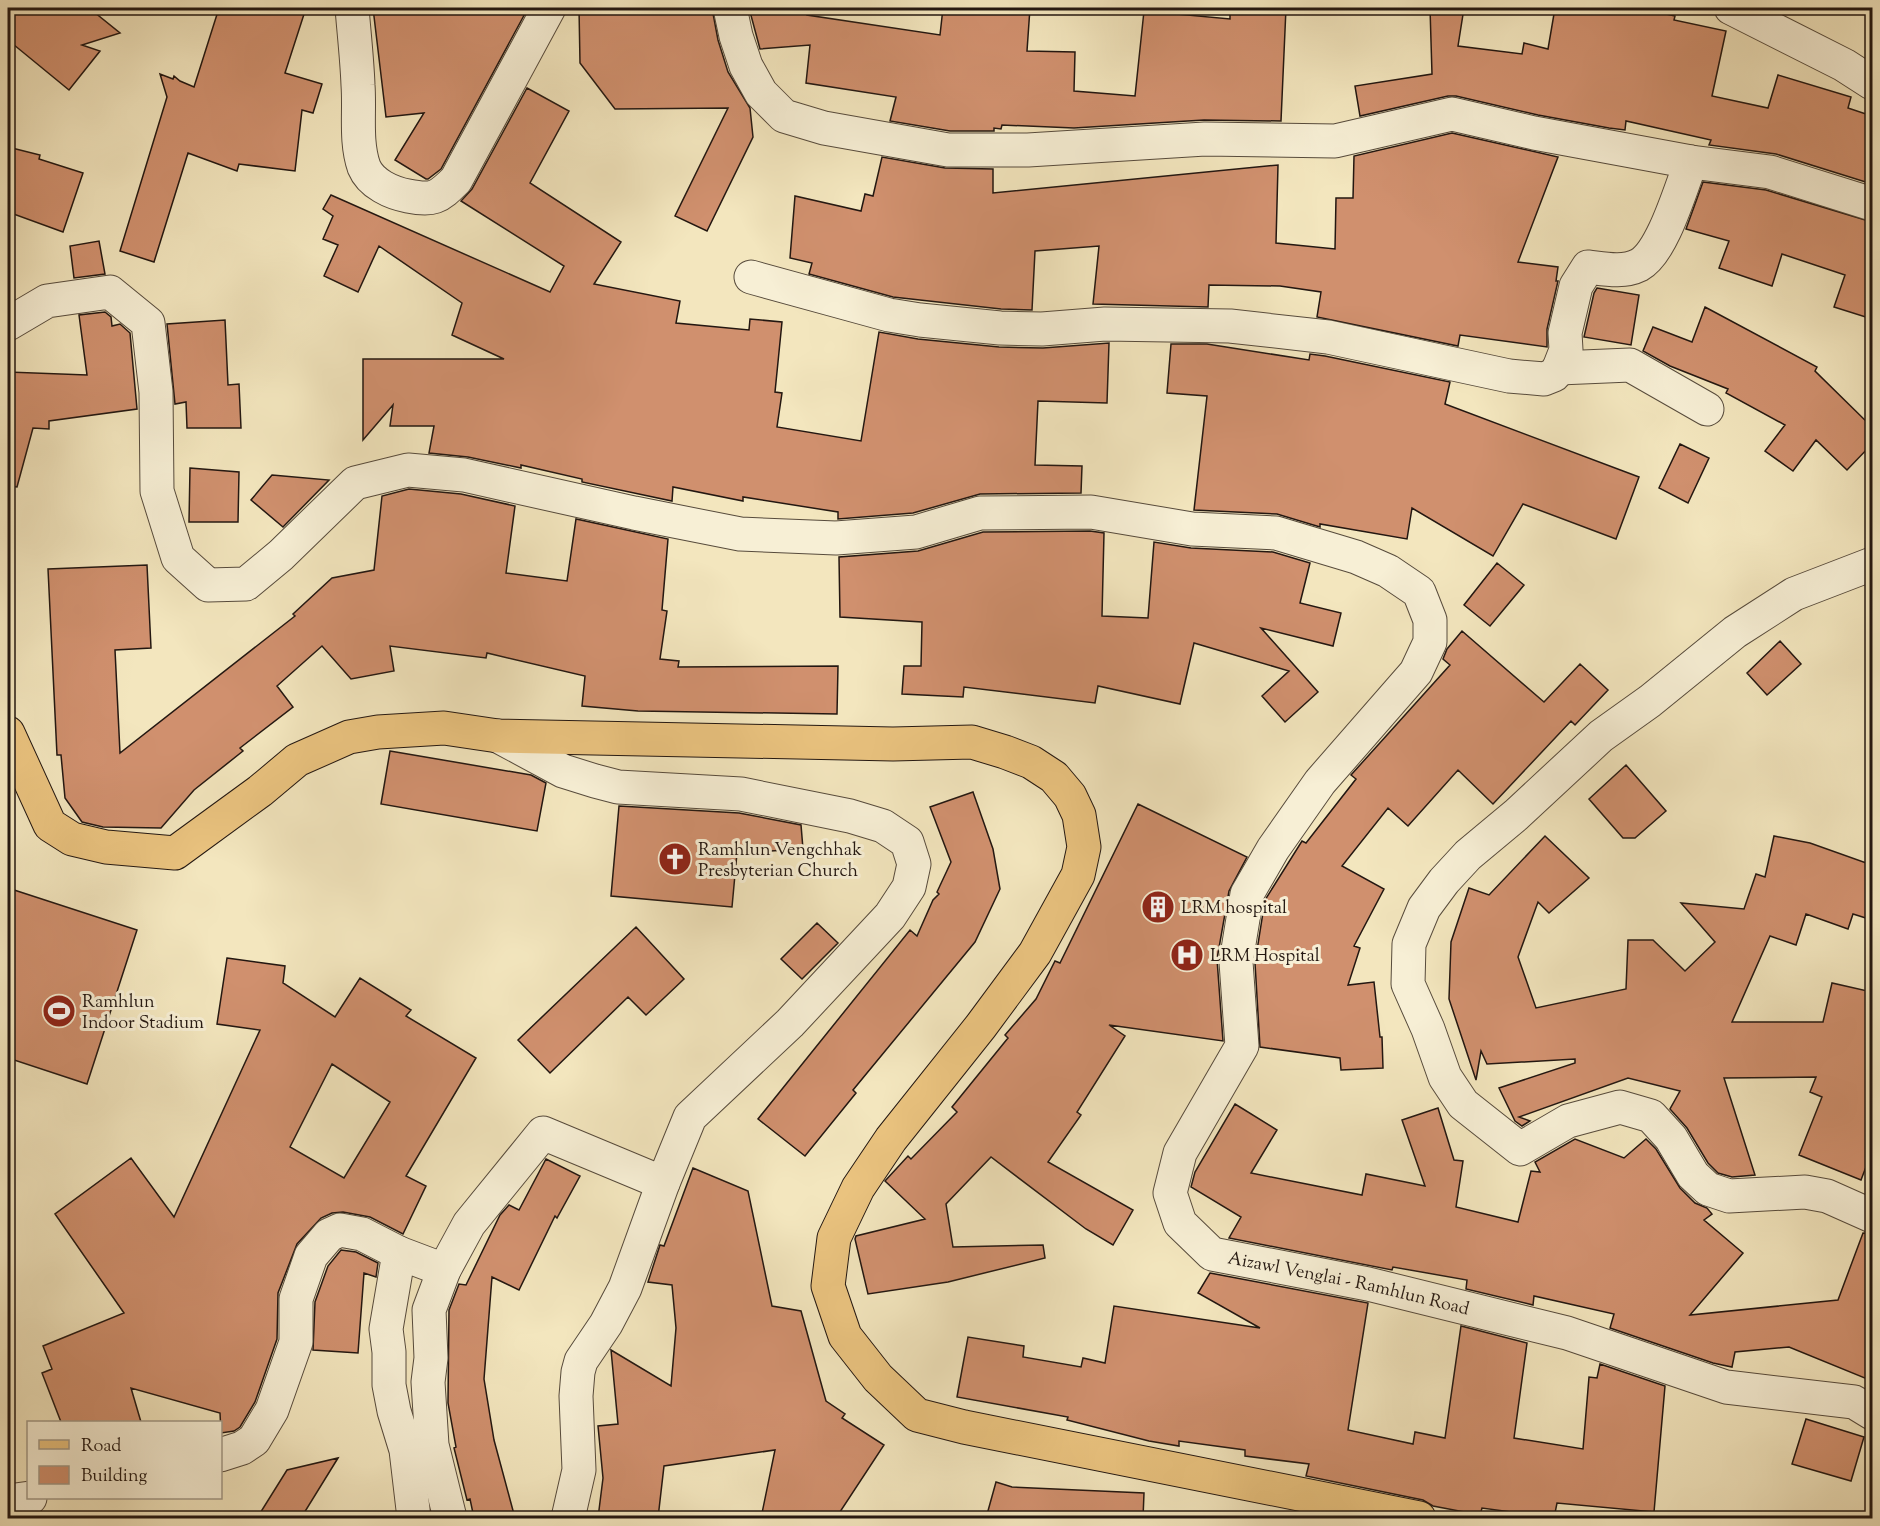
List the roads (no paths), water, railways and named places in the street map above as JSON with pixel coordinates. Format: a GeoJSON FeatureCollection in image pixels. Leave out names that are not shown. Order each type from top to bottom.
{"type":"FeatureCollection","features":[{"type":"Feature","properties":{"kind":"main road"},"geometry":{"type":"LineString","coordinates":[[8,734],[50,825],[72,839],[106,847],[175,853],[260,791],[297,760],[349,737],[378,732],[444,728],[498,736],[881,744],[972,742],[1031,762],[1054,777],[1070,796],[1079,815],[1084,847],[1078,875],[1035,952],[981,1026],[891,1139],[858,1188],[834,1238],[828,1286],[845,1336],[878,1378],[917,1415],[975,1430],[1419,1518]]}},
{"type":"Feature","properties":{"kind":"street"},"geometry":{"type":"LineString","coordinates":[[352,8],[358,86],[359,139],[365,169],[388,190],[396,194],[427,200],[443,192],[456,180],[549,8]]}},
{"type":"Feature","properties":{"kind":"street"},"geometry":{"type":"LineString","coordinates":[[730,8],[746,66],[761,93],[784,116],[824,128],[948,150],[1028,150],[1205,139],[1335,141],[1452,114],[1534,133],[1691,162],[1770,172],[1872,204]]}},
{"type":"Feature","properties":{"kind":"street"},"geometry":{"type":"LineString","coordinates":[[1731,8],[1844,65],[1872,83]]}},
{"type":"Feature","properties":{"kind":"street"},"geometry":{"type":"LineString","coordinates":[[751,277],[834,301],[920,320],[1021,328],[1105,324],[1230,326],[1338,339],[1509,376],[1544,379],[1554,375],[1566,350],[1565,333],[1575,286],[1588,267],[1622,270],[1640,265],[1654,249],[1665,231],[1691,162]]}},
{"type":"Feature","properties":{"kind":"street","name":"Aizawl Venglai - Ramhlun Road"},"geometry":{"type":"LineString","coordinates":[[8,324],[47,301],[110,292],[148,323],[156,392],[157,491],[178,558],[208,585],[246,584],[282,555],[355,483],[408,470],[464,475],[740,534],[836,538],[916,532],[980,513],[1091,512],[1192,529],[1276,533],[1356,557],[1388,571],[1419,592],[1430,620],[1430,642],[1416,672],[1320,782],[1273,849],[1247,894],[1236,962],[1242,1046],[1180,1153],[1170,1193],[1180,1223],[1212,1254],[1368,1284],[1567,1333],[1726,1386],[1854,1402],[1872,1413]]}},
{"type":"Feature","properties":{"kind":"street"},"geometry":{"type":"LineString","coordinates":[[1559,368],[1630,365],[1707,409]]}},
{"type":"Feature","properties":{"kind":"street"},"geometry":{"type":"LineString","coordinates":[[1872,564],[1794,594],[1735,632],[1650,701],[1602,736],[1516,815],[1468,855],[1444,880],[1425,908],[1409,944],[1408,984],[1428,1029],[1445,1077],[1462,1104],[1520,1149],[1568,1121],[1620,1107],[1651,1116],[1671,1138],[1693,1175],[1708,1189],[1729,1196],[1805,1192],[1827,1197],[1872,1216]]}},
{"type":"Feature","properties":{"kind":"street"},"geometry":{"type":"LineString","coordinates":[[498,736],[563,771],[618,787],[741,794],[850,816],[883,826],[907,842],[914,864],[909,887],[890,916],[789,1023],[690,1117],[625,1288],[606,1324],[581,1361],[576,1396],[579,1470],[568,1518]]}},
{"type":"Feature","properties":{"kind":"street"},"geometry":{"type":"LineString","coordinates":[[450,1518],[432,1445],[428,1382],[431,1358],[429,1310],[444,1270],[469,1224],[543,1132],[663,1183]]}},
{"type":"Feature","properties":{"kind":"street"},"geometry":{"type":"LineString","coordinates":[[222,1454],[242,1448],[254,1440],[272,1410],[296,1342],[296,1299],[311,1256],[329,1235],[340,1230],[362,1234],[399,1253],[444,1270]]}},
{"type":"Feature","properties":{"kind":"street"},"geometry":{"type":"LineString","coordinates":[[399,1253],[386,1329],[389,1385],[406,1450],[414,1518]]}},
{"type":"Feature","properties":{"kind":"street"},"geometry":{"type":"LineString","coordinates":[[8,1501],[27,1498]]}},
{"type":"Feature","properties":{"kind":"place","name":"Ramhlun Vengchhak Presbyterian Church"},"geometry":{"type":"Point","coordinates":[675,859]}},
{"type":"Feature","properties":{"kind":"place","name":"LRM hospital"},"geometry":{"type":"Point","coordinates":[1158,907]}},
{"type":"Feature","properties":{"kind":"place","name":"LRM Hospital"},"geometry":{"type":"Point","coordinates":[1187,955]}},
{"type":"Feature","properties":{"kind":"place","name":"Ramhlun Indoor Stadium"},"geometry":{"type":"Point","coordinates":[59,1011]}}]}
